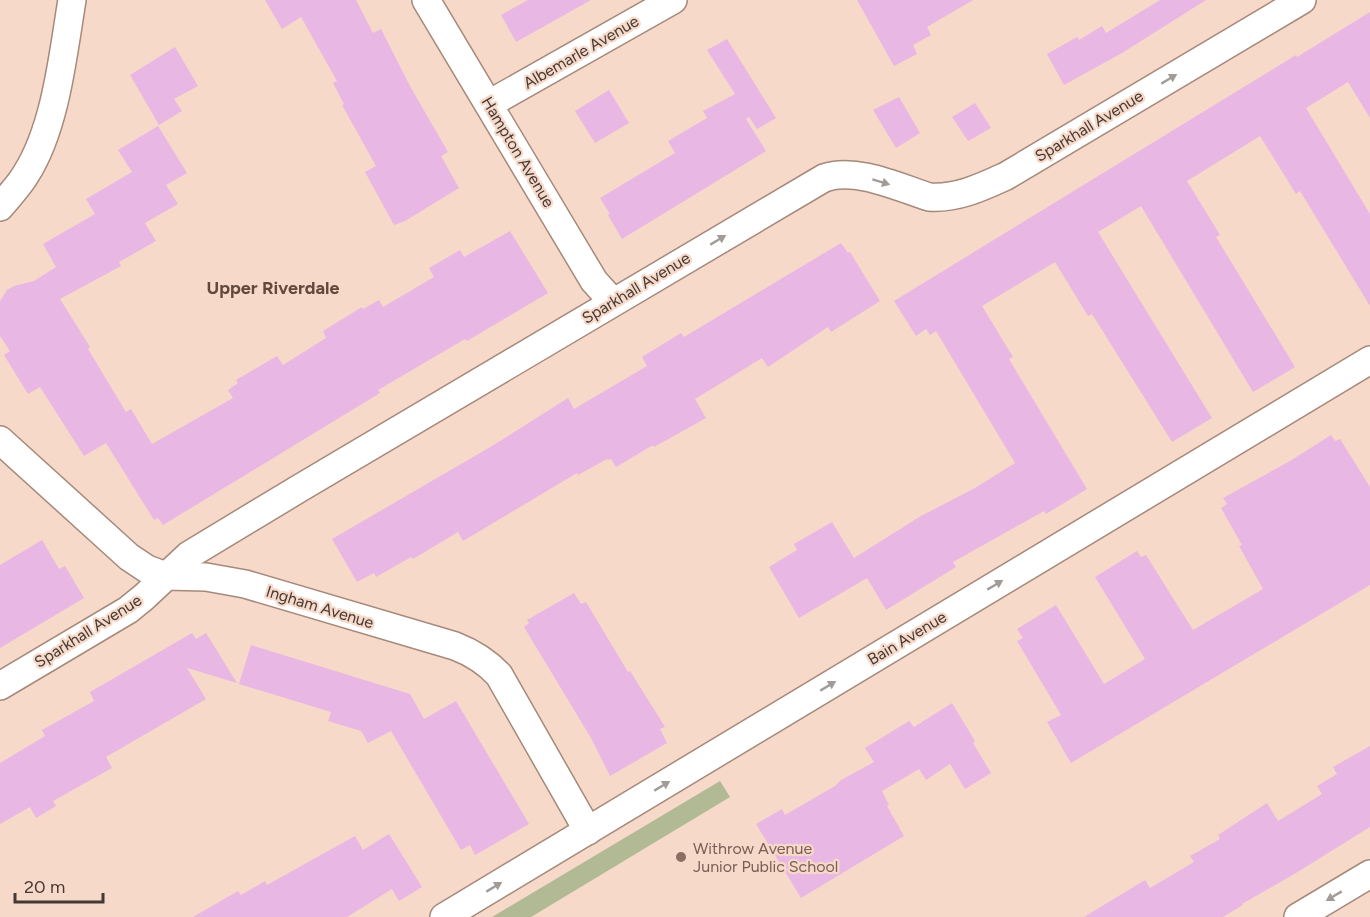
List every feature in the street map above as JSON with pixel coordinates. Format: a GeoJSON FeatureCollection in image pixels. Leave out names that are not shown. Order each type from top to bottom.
{"type":"FeatureCollection","features":[{"type":"Feature","properties":{"kind":"street"},"geometry":{"type":"LineString","coordinates":[[0,207],[27,174],[45,133],[58,83],[72,0]]}},
{"type":"Feature","properties":{"kind":"street","name":"Hampton Avenue"},"geometry":{"type":"LineString","coordinates":[[426,0],[594,280],[613,302]]}},
{"type":"Feature","properties":{"kind":"street","name":"Albemarle Avenue"},"geometry":{"type":"LineString","coordinates":[[489,104],[674,0]]}},
{"type":"Feature","properties":{"kind":"street","name":"Sparkhall Avenue"},"geometry":{"type":"LineString","coordinates":[[0,686],[128,609],[189,555],[824,178],[834,174],[860,175],[929,197],[954,196],[978,189],[1006,176],[1302,0]]}},
{"type":"Feature","properties":{"kind":"street","name":"Bain Avenue"},"geometry":{"type":"LineString","coordinates":[[444,917],[1370,360]]}},
{"type":"Feature","properties":{"kind":"street","name":"Ingham Avenue"},"geometry":{"type":"LineString","coordinates":[[0,440],[129,557],[147,568],[166,576],[206,577],[245,584],[474,653],[490,664],[499,675],[588,831]]}},
{"type":"Feature","properties":{"kind":"street"},"geometry":{"type":"LineString","coordinates":[[1298,917],[1370,874]]}},
{"type":"Feature","properties":{"kind":"green space"},"geometry":{"type":"Polygon","coordinates":[[[720,781],[730,797],[531,917],[492,917],[720,781]]]}},
{"type":"Feature","properties":{"kind":"building"},"geometry":{"type":"Polygon","coordinates":[[[265,0],[356,0],[373,33],[381,29],[411,88],[448,152],[441,156],[459,188],[405,221],[394,225],[365,172],[376,166],[342,105],[344,104],[333,83],[337,81],[301,17],[282,29],[265,0]]]}},
{"type":"Feature","properties":{"kind":"building"},"geometry":{"type":"Polygon","coordinates":[[[528,0],[591,0],[516,42],[501,15],[528,0]]]}},
{"type":"Feature","properties":{"kind":"building"},"geometry":{"type":"Polygon","coordinates":[[[857,0],[973,0],[927,27],[931,35],[913,45],[917,54],[894,66],[857,0]]]}},
{"type":"Feature","properties":{"kind":"building"},"geometry":{"type":"Polygon","coordinates":[[[1160,0],[1206,0],[1122,53],[1064,85],[1047,54],[1077,37],[1079,40],[1102,26],[1106,33],[1160,0]]]}},
{"type":"Feature","properties":{"kind":"building"},"geometry":{"type":"Polygon","coordinates":[[[1370,12],[1370,118],[1348,82],[1306,108],[1370,214],[1370,306],[1300,191],[1296,194],[1260,136],[1187,181],[1220,235],[1216,237],[1295,367],[1253,392],[1141,206],[1098,232],[1212,418],[1172,442],[1092,314],[1088,316],[1055,262],[982,306],[1013,357],[1009,359],[1087,489],[1046,514],[1044,511],[953,562],[956,567],[886,610],[867,578],[799,618],[769,567],[797,550],[794,544],[832,522],[854,558],[921,516],[975,488],[1015,463],[936,331],[930,335],[926,329],[916,336],[894,301],[1370,12]]]}},
{"type":"Feature","properties":{"kind":"building"},"geometry":{"type":"Polygon","coordinates":[[[727,39],[776,118],[757,129],[749,117],[746,119],[766,151],[622,239],[600,198],[675,153],[668,141],[707,118],[703,111],[735,94],[707,50],[727,39]]]}},
{"type":"Feature","properties":{"kind":"building"},"geometry":{"type":"Polygon","coordinates":[[[175,47],[198,86],[174,99],[182,111],[159,125],[130,75],[175,47]]]}},
{"type":"Feature","properties":{"kind":"building"},"geometry":{"type":"Polygon","coordinates":[[[609,90],[629,123],[595,143],[575,111],[609,90]]]}},
{"type":"Feature","properties":{"kind":"building"},"geometry":{"type":"Polygon","coordinates":[[[899,97],[920,133],[896,148],[873,110],[899,97]]]}},
{"type":"Feature","properties":{"kind":"building"},"geometry":{"type":"Polygon","coordinates":[[[975,103],[991,128],[968,141],[952,117],[975,103]]]}},
{"type":"Feature","properties":{"kind":"building"},"geometry":{"type":"Polygon","coordinates":[[[158,126],[187,173],[166,185],[178,204],[145,223],[156,241],[119,262],[121,266],[60,299],[126,412],[131,409],[152,444],[233,398],[228,390],[238,383],[236,380],[277,356],[283,365],[326,338],[323,331],[362,307],[363,309],[379,300],[383,307],[434,277],[429,268],[460,250],[464,257],[510,231],[548,293],[378,390],[380,393],[163,525],[158,518],[154,520],[106,443],[84,456],[40,387],[28,394],[4,355],[10,351],[0,336],[0,301],[7,290],[34,281],[56,267],[43,244],[95,214],[86,199],[132,172],[118,150],[158,126]]]}},
{"type":"Feature","properties":{"kind":"building"},"geometry":{"type":"Polygon","coordinates":[[[841,243],[848,253],[850,252],[880,301],[831,332],[828,327],[768,367],[762,358],[695,399],[706,418],[654,447],[653,445],[616,467],[611,459],[607,459],[578,475],[577,473],[463,541],[458,532],[413,559],[411,557],[376,577],[374,573],[357,582],[332,539],[492,446],[568,398],[574,409],[647,366],[642,357],[681,333],[684,337],[841,243]]]}},
{"type":"Feature","properties":{"kind":"building"},"geometry":{"type":"Polygon","coordinates":[[[1331,435],[1335,441],[1340,439],[1370,487],[1370,585],[1071,763],[1047,722],[1061,715],[1017,641],[1023,638],[1017,629],[1056,605],[1104,684],[1145,659],[1095,577],[1137,551],[1141,557],[1146,555],[1193,630],[1263,589],[1221,508],[1227,504],[1223,498],[1331,435]]]}},
{"type":"Feature","properties":{"kind":"building"},"geometry":{"type":"Polygon","coordinates":[[[42,540],[59,569],[65,566],[84,598],[0,648],[0,565],[42,540]]]}},
{"type":"Feature","properties":{"kind":"building"},"geometry":{"type":"Polygon","coordinates":[[[574,593],[581,604],[586,602],[628,672],[630,671],[665,727],[660,729],[667,743],[610,776],[591,738],[524,627],[529,623],[527,620],[574,593]]]}},
{"type":"Feature","properties":{"kind":"building"},"geometry":{"type":"Polygon","coordinates":[[[192,633],[196,639],[206,633],[237,683],[187,668],[206,699],[106,757],[112,768],[53,801],[56,806],[36,818],[30,807],[0,824],[0,763],[45,736],[42,730],[94,701],[90,692],[192,633]]]}},
{"type":"Feature","properties":{"kind":"building"},"geometry":{"type":"Polygon","coordinates":[[[251,645],[410,694],[424,719],[456,701],[529,824],[475,855],[470,845],[461,850],[391,731],[368,743],[361,731],[328,721],[331,712],[239,684],[251,645]]]}},
{"type":"Feature","properties":{"kind":"building"},"geometry":{"type":"Polygon","coordinates":[[[952,703],[991,773],[965,789],[950,764],[926,780],[919,769],[882,791],[889,805],[887,806],[904,836],[801,898],[756,824],[782,809],[785,815],[874,762],[865,748],[909,721],[914,727],[952,703]]]}},
{"type":"Feature","properties":{"kind":"building"},"geometry":{"type":"Polygon","coordinates":[[[1370,746],[1370,827],[1223,917],[1084,917],[1145,880],[1150,888],[1194,862],[1190,856],[1220,839],[1218,835],[1267,803],[1278,821],[1322,794],[1317,786],[1337,774],[1333,767],[1370,746]]]}},
{"type":"Feature","properties":{"kind":"building"},"geometry":{"type":"Polygon","coordinates":[[[389,834],[422,887],[399,901],[392,889],[347,917],[193,917],[238,891],[241,895],[265,881],[267,885],[355,836],[363,850],[389,834]]]}},
{"type":"Feature","properties":{"kind":"place","name":"Withrow Avenue Junior Public School"},"geometry":{"type":"Point","coordinates":[681,857]}},
{"type":"Feature","properties":{"kind":"district","name":"Upper Riverdale"},"geometry":{"type":"Point","coordinates":[273,288]}}]}
